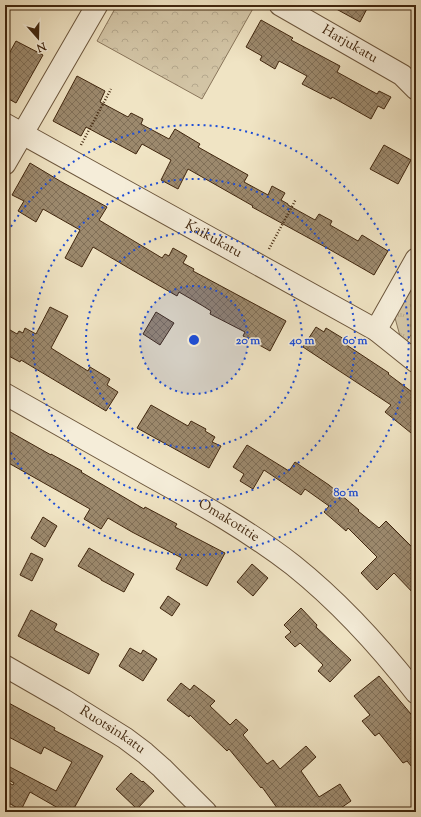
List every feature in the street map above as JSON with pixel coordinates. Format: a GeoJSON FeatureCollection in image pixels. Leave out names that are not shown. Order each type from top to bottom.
{"type":"FeatureCollection","features":[{"type":"Feature","properties":{"kind":"street"},"geometry":{"type":"LineString","coordinates":[[5,164],[13,129],[97,5]]}},
{"type":"Feature","properties":{"kind":"street","name":"Harjukatu"},"geometry":{"type":"LineString","coordinates":[[280,5],[411,77]]}},
{"type":"Feature","properties":{"kind":"street","name":"Kaikukatu"},"geometry":{"type":"LineString","coordinates":[[13,129],[376,330],[416,362]]}},
{"type":"Feature","properties":{"kind":"street"},"geometry":{"type":"LineString","coordinates":[[376,330],[416,259]]}},
{"type":"Feature","properties":{"kind":"street","name":"Omakotitie"},"geometry":{"type":"LineString","coordinates":[[5,394],[192,500],[251,535],[288,561],[333,600],[372,641],[416,693]]}},
{"type":"Feature","properties":{"kind":"street","name":"Ruotsinkatu"},"geometry":{"type":"LineString","coordinates":[[5,666],[64,700],[125,738],[162,768],[206,812]]}},
{"type":"Feature","properties":{"kind":"path"},"geometry":{"type":"LineString","coordinates":[[72,161],[111,89]]}},
{"type":"Feature","properties":{"kind":"path"},"geometry":{"type":"LineString","coordinates":[[260,265],[296,199]]}},
{"type":"Feature","properties":{"kind":"green space"},"geometry":{"type":"Polygon","coordinates":[[[117,5],[255,5],[202,99],[97,41],[117,5]]]}},
{"type":"Feature","properties":{"kind":"green space"},"geometry":{"type":"Polygon","coordinates":[[[416,272],[416,328],[406,342],[400,336],[395,318],[416,272]]]}},
{"type":"Feature","properties":{"kind":"building"},"geometry":{"type":"Polygon","coordinates":[[[329,5],[369,5],[360,22],[329,5]]]}},
{"type":"Feature","properties":{"kind":"building"},"geometry":{"type":"Polygon","coordinates":[[[261,20],[293,38],[291,40],[340,66],[337,72],[377,94],[379,91],[391,97],[384,109],[378,106],[371,119],[332,97],[331,99],[302,84],[307,76],[279,61],[275,69],[260,60],[262,56],[246,47],[261,20]]]}},
{"type":"Feature","properties":{"kind":"building"},"geometry":{"type":"Polygon","coordinates":[[[16,41],[43,55],[16,103],[5,97],[5,61],[16,41]]]}},
{"type":"Feature","properties":{"kind":"building"},"geometry":{"type":"Polygon","coordinates":[[[77,76],[105,91],[100,102],[128,117],[131,113],[143,119],[141,124],[169,139],[175,129],[200,144],[198,147],[248,175],[244,182],[268,195],[272,186],[285,193],[281,200],[288,205],[315,220],[319,214],[332,221],[330,225],[358,241],[362,235],[388,251],[374,275],[252,207],[253,206],[188,169],[178,189],[161,180],[171,160],[142,144],[136,154],[86,127],[81,136],[53,121],[77,76]]]}},
{"type":"Feature","properties":{"kind":"building"},"geometry":{"type":"Polygon","coordinates":[[[384,145],[411,160],[398,184],[370,169],[384,145]]]}},
{"type":"Feature","properties":{"kind":"building"},"geometry":{"type":"Polygon","coordinates":[[[30,163],[107,207],[99,220],[162,258],[165,254],[169,256],[173,248],[187,256],[183,263],[194,269],[193,271],[286,321],[270,351],[243,336],[245,332],[210,314],[211,311],[203,306],[179,292],[177,296],[93,247],[82,267],[65,258],[80,230],[43,209],[36,222],[18,211],[24,201],[12,195],[30,163]]]}},
{"type":"Feature","properties":{"kind":"building"},"geometry":{"type":"Polygon","coordinates":[[[50,307],[68,316],[51,348],[88,371],[90,367],[110,379],[107,385],[118,392],[106,411],[21,360],[20,362],[5,354],[5,327],[17,334],[19,331],[23,333],[25,328],[36,334],[50,307]]]}},
{"type":"Feature","properties":{"kind":"building"},"geometry":{"type":"Polygon","coordinates":[[[156,312],[174,323],[160,345],[143,334],[156,312]]]}},
{"type":"Feature","properties":{"kind":"building"},"geometry":{"type":"Polygon","coordinates":[[[316,327],[324,332],[326,328],[344,339],[342,342],[389,373],[388,374],[416,395],[416,437],[385,412],[391,405],[303,347],[316,327]]]}},
{"type":"Feature","properties":{"kind":"building"},"geometry":{"type":"Polygon","coordinates":[[[151,405],[188,426],[191,421],[206,429],[205,431],[215,437],[212,442],[221,446],[209,468],[137,428],[151,405]]]}},
{"type":"Feature","properties":{"kind":"building"},"geometry":{"type":"Polygon","coordinates":[[[5,429],[82,471],[81,472],[144,509],[145,507],[177,524],[175,527],[225,553],[207,586],[176,569],[182,558],[108,518],[101,529],[84,519],[90,509],[5,461],[5,429]]]}},
{"type":"Feature","properties":{"kind":"building"},"geometry":{"type":"Polygon","coordinates":[[[247,445],[289,471],[295,462],[329,485],[379,528],[386,521],[416,551],[416,596],[394,573],[377,590],[361,573],[377,557],[348,528],[346,531],[324,512],[329,506],[305,489],[301,495],[264,470],[253,489],[240,481],[244,474],[233,467],[247,445]]]}},
{"type":"Feature","properties":{"kind":"building"},"geometry":{"type":"Polygon","coordinates":[[[43,517],[57,526],[45,547],[31,538],[43,517]]]}},
{"type":"Feature","properties":{"kind":"building"},"geometry":{"type":"Polygon","coordinates":[[[89,548],[134,574],[124,592],[78,566],[89,548]]]}},
{"type":"Feature","properties":{"kind":"building"},"geometry":{"type":"Polygon","coordinates":[[[31,553],[43,559],[32,581],[20,575],[31,553]]]}},
{"type":"Feature","properties":{"kind":"building"},"geometry":{"type":"Polygon","coordinates":[[[252,564],[268,578],[253,596],[237,582],[252,564]]]}},
{"type":"Feature","properties":{"kind":"building"},"geometry":{"type":"Polygon","coordinates":[[[168,596],[180,604],[172,616],[160,608],[168,596]]]}},
{"type":"Feature","properties":{"kind":"building"},"geometry":{"type":"Polygon","coordinates":[[[301,608],[317,625],[316,627],[351,660],[330,682],[318,671],[323,665],[300,643],[295,647],[285,637],[291,632],[284,625],[301,608]]]}},
{"type":"Feature","properties":{"kind":"building"},"geometry":{"type":"Polygon","coordinates":[[[31,610],[57,624],[54,630],[99,654],[89,674],[18,636],[31,610]]]}},
{"type":"Feature","properties":{"kind":"building"},"geometry":{"type":"Polygon","coordinates":[[[130,648],[141,654],[143,650],[157,659],[143,681],[119,666],[130,648]]]}},
{"type":"Feature","properties":{"kind":"building"},"geometry":{"type":"Polygon","coordinates":[[[379,676],[416,720],[416,772],[407,761],[403,763],[379,733],[375,736],[362,721],[370,715],[354,696],[379,676]]]}},
{"type":"Feature","properties":{"kind":"building"},"geometry":{"type":"Polygon","coordinates":[[[181,683],[190,690],[194,685],[215,701],[210,706],[230,725],[236,719],[248,730],[243,735],[267,764],[273,760],[280,769],[306,746],[316,757],[301,771],[319,797],[340,784],[351,801],[335,812],[280,812],[262,787],[261,788],[229,749],[227,751],[190,715],[189,717],[167,700],[181,683]]]}},
{"type":"Feature","properties":{"kind":"building"},"geometry":{"type":"Polygon","coordinates":[[[5,701],[55,728],[54,730],[103,756],[72,812],[65,812],[30,792],[21,810],[5,801],[5,781],[13,785],[14,783],[5,778],[5,772],[8,766],[56,791],[72,762],[44,747],[41,754],[5,735],[5,701]]]}},
{"type":"Feature","properties":{"kind":"building"},"geometry":{"type":"Polygon","coordinates":[[[131,773],[154,791],[137,809],[116,789],[131,773]]]}}]}
